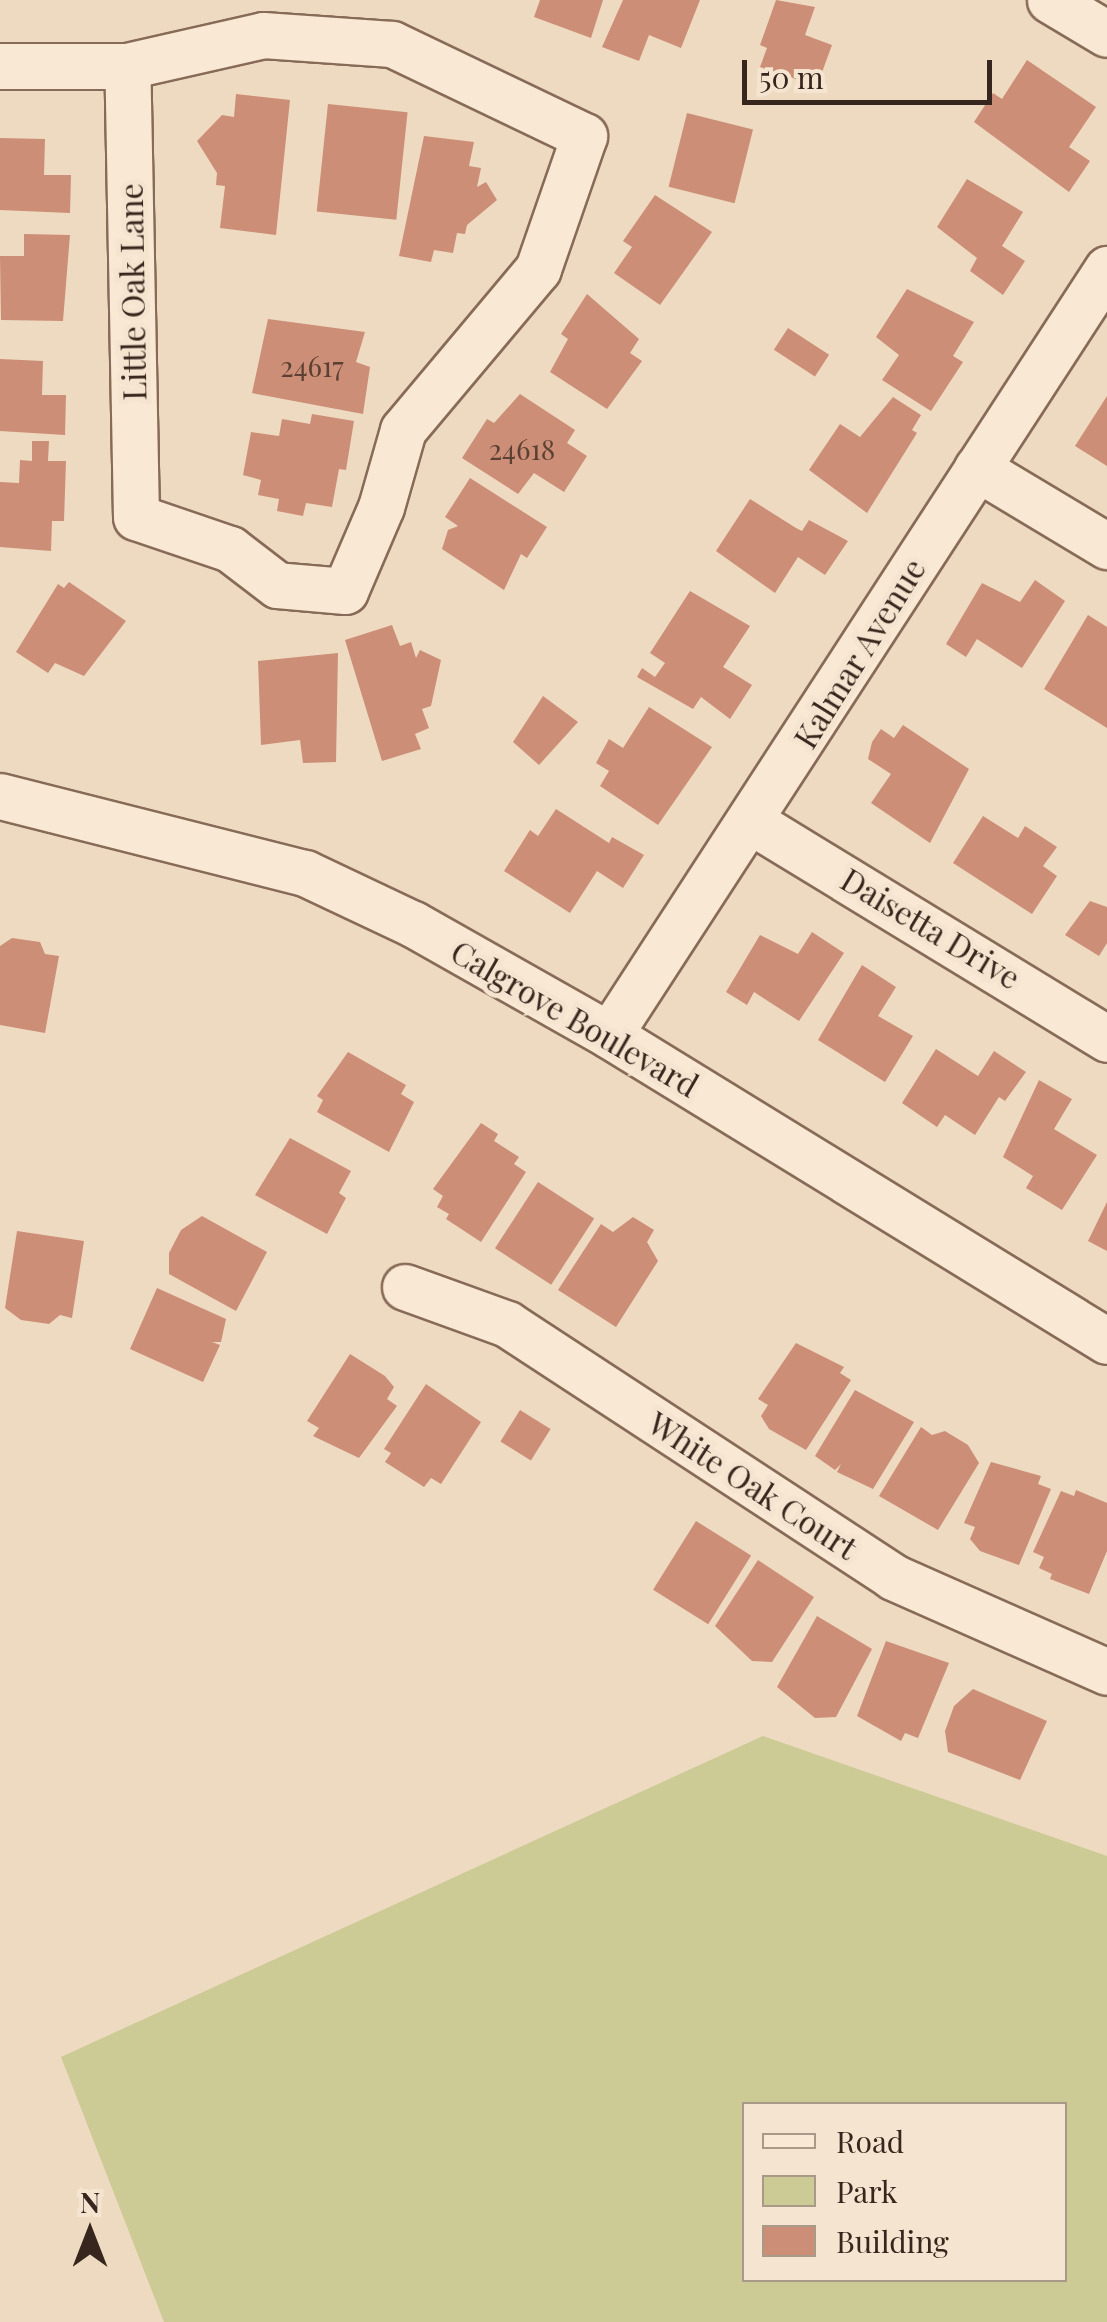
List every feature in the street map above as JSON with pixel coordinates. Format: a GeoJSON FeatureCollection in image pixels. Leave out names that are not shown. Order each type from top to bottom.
{"type":"FeatureCollection","features":[{"type":"Feature","properties":{"kind":"street"},"geometry":{"type":"LineString","coordinates":[[1050,0],[1107,34]]}},
{"type":"Feature","properties":{"kind":"street","name":"Little Oak Lane"},"geometry":{"type":"LineString","coordinates":[[263,35],[392,44],[584,136],[538,269],[403,430],[381,508],[344,592],[277,585],[230,549],[136,517],[127,66],[263,35]]}},
{"type":"Feature","properties":{"kind":"street"},"geometry":{"type":"LineString","coordinates":[[0,66],[127,66]]}},
{"type":"Feature","properties":{"kind":"street","name":"Kalmar Avenue"},"geometry":{"type":"LineString","coordinates":[[609,1035],[752,822],[1107,269]]}},
{"type":"Feature","properties":{"kind":"street"},"geometry":{"type":"LineString","coordinates":[[977,468],[1107,546]]}},
{"type":"Feature","properties":{"kind":"street","name":"Calgrove Boulevard"},"geometry":{"type":"LineString","coordinates":[[0,796],[305,873],[413,924],[609,1035],[1107,1342]]}},
{"type":"Feature","properties":{"kind":"street","name":"Daisetta Drive"},"geometry":{"type":"LineString","coordinates":[[752,822],[1107,1039]]}},
{"type":"Feature","properties":{"kind":"street","name":"White Oak Court"},"geometry":{"type":"LineString","coordinates":[[405,1287],[507,1324],[892,1577],[1107,1672]]}},
{"type":"Feature","properties":{"kind":"green space"},"geometry":{"type":"Polygon","coordinates":[[[763,1736],[1107,1856],[1107,2322],[164,2322],[61,2057],[763,1736]]]}},
{"type":"Feature","properties":{"kind":"building"},"geometry":{"type":"Polygon","coordinates":[[[540,0],[603,0],[591,38],[534,17],[540,0]]]}},
{"type":"Feature","properties":{"kind":"building"},"geometry":{"type":"Polygon","coordinates":[[[623,0],[700,0],[681,48],[649,35],[639,61],[602,47],[623,0]]]}},
{"type":"Feature","properties":{"kind":"building"},"geometry":{"type":"Polygon","coordinates":[[[776,0],[815,7],[805,35],[832,45],[817,86],[760,67],[767,48],[760,45],[776,0]]]}},
{"type":"Feature","properties":{"kind":"building"},"geometry":{"type":"Polygon","coordinates":[[[1027,60],[1096,107],[1069,147],[1090,161],[1069,192],[974,122],[993,93],[1002,99],[1027,60]]]}},
{"type":"Feature","properties":{"kind":"building"},"geometry":{"type":"Polygon","coordinates":[[[236,94],[290,100],[276,235],[220,228],[225,186],[216,185],[217,173],[197,141],[222,115],[234,117],[236,94]]]}},
{"type":"Feature","properties":{"kind":"building"},"geometry":{"type":"Polygon","coordinates":[[[328,104],[408,112],[396,220],[317,211],[328,104]]]}},
{"type":"Feature","properties":{"kind":"building"},"geometry":{"type":"Polygon","coordinates":[[[687,113],[753,129],[735,203],[669,187],[687,113]]]}},
{"type":"Feature","properties":{"kind":"building"},"geometry":{"type":"Polygon","coordinates":[[[424,136],[474,142],[469,166],[481,168],[477,187],[486,182],[497,200],[467,225],[465,234],[457,233],[453,253],[434,250],[431,262],[399,256],[424,136]]]}},
{"type":"Feature","properties":{"kind":"building"},"geometry":{"type":"Polygon","coordinates":[[[0,138],[45,139],[44,175],[71,175],[70,213],[0,210],[0,138]]]}},
{"type":"Feature","properties":{"kind":"building"},"geometry":{"type":"Polygon","coordinates":[[[967,179],[1023,212],[1002,246],[1025,261],[1003,295],[970,271],[977,258],[937,227],[967,179]]]}},
{"type":"Feature","properties":{"kind":"building"},"geometry":{"type":"Polygon","coordinates":[[[655,195],[712,232],[660,305],[614,273],[632,247],[623,241],[655,195]]]}},
{"type":"Feature","properties":{"kind":"building"},"geometry":{"type":"Polygon","coordinates":[[[24,234],[70,235],[63,321],[1,320],[0,256],[24,256],[24,234]]]}},
{"type":"Feature","properties":{"kind":"building"},"geometry":{"type":"Polygon","coordinates":[[[907,289],[974,322],[953,356],[963,362],[931,411],[882,380],[899,355],[876,337],[907,289]]]}},
{"type":"Feature","properties":{"kind":"building"},"geometry":{"type":"Polygon","coordinates":[[[587,294],[639,339],[630,353],[642,361],[607,409],[550,372],[568,339],[561,334],[587,294]]]}},
{"type":"Feature","properties":{"kind":"building"},"geometry":{"type":"Polygon","coordinates":[[[268,319],[365,332],[356,362],[370,367],[363,414],[252,393],[268,319]]]}},
{"type":"Feature","properties":{"kind":"building"},"geometry":{"type":"Polygon","coordinates":[[[788,328],[829,355],[815,376],[774,350],[788,328]]]}},
{"type":"Feature","properties":{"kind":"building"},"geometry":{"type":"Polygon","coordinates":[[[0,359],[43,361],[42,395],[66,395],[65,435],[0,431],[0,359]]]}},
{"type":"Feature","properties":{"kind":"building"},"geometry":{"type":"Polygon","coordinates":[[[520,394],[575,430],[567,443],[587,456],[564,492],[534,473],[518,494],[462,458],[487,419],[494,423],[520,394]]]}},
{"type":"Feature","properties":{"kind":"building"},"geometry":{"type":"Polygon","coordinates":[[[1107,396],[1107,466],[1075,446],[1107,396]]]}},
{"type":"Feature","properties":{"kind":"building"},"geometry":{"type":"Polygon","coordinates":[[[893,397],[921,415],[912,430],[917,433],[867,513],[809,470],[840,424],[860,437],[893,397]]]}},
{"type":"Feature","properties":{"kind":"building"},"geometry":{"type":"Polygon","coordinates":[[[312,414],[354,421],[346,470],[339,469],[332,507],[306,503],[303,516],[277,511],[279,499],[258,495],[261,480],[243,475],[251,432],[279,436],[282,419],[310,424],[312,414]]]}},
{"type":"Feature","properties":{"kind":"building"},"geometry":{"type":"Polygon","coordinates":[[[32,441],[49,441],[48,461],[66,461],[64,521],[52,521],[51,551],[0,547],[0,482],[19,483],[20,460],[32,461],[32,441]]]}},
{"type":"Feature","properties":{"kind":"building"},"geometry":{"type":"Polygon","coordinates":[[[470,478],[547,527],[527,558],[521,554],[504,590],[442,549],[448,530],[458,526],[445,517],[470,478]]]}},
{"type":"Feature","properties":{"kind":"building"},"geometry":{"type":"Polygon","coordinates":[[[750,499],[802,531],[809,520],[848,541],[825,575],[798,557],[775,593],[716,551],[750,499]]]}},
{"type":"Feature","properties":{"kind":"building"},"geometry":{"type":"Polygon","coordinates":[[[1035,580],[1065,601],[1022,668],[977,639],[966,657],[946,644],[982,583],[1020,602],[1035,580]]]}},
{"type":"Feature","properties":{"kind":"building"},"geometry":{"type":"Polygon","coordinates":[[[69,582],[126,621],[84,676],[55,663],[48,673],[16,652],[58,584],[64,588],[69,582]]]}},
{"type":"Feature","properties":{"kind":"building"},"geometry":{"type":"Polygon","coordinates":[[[690,591],[750,626],[723,667],[752,685],[730,719],[701,697],[693,709],[637,677],[642,668],[655,677],[665,663],[650,653],[690,591]]]}},
{"type":"Feature","properties":{"kind":"building"},"geometry":{"type":"Polygon","coordinates":[[[1088,615],[1107,627],[1107,728],[1044,689],[1088,615]]]}},
{"type":"Feature","properties":{"kind":"building"},"geometry":{"type":"Polygon","coordinates":[[[392,625],[400,646],[411,642],[416,658],[420,650],[441,660],[431,706],[422,709],[429,728],[415,734],[421,749],[382,761],[345,640],[392,625]]]}},
{"type":"Feature","properties":{"kind":"building"},"geometry":{"type":"Polygon","coordinates":[[[338,653],[336,762],[303,763],[300,740],[261,745],[258,661],[338,653]]]}},
{"type":"Feature","properties":{"kind":"building"},"geometry":{"type":"Polygon","coordinates":[[[543,696],[578,722],[539,765],[513,742],[543,696]]]}},
{"type":"Feature","properties":{"kind":"building"},"geometry":{"type":"Polygon","coordinates":[[[649,707],[712,747],[658,825],[600,786],[609,771],[596,763],[609,739],[623,748],[649,707]]]}},
{"type":"Feature","properties":{"kind":"building"},"geometry":{"type":"Polygon","coordinates":[[[903,725],[969,769],[930,843],[871,803],[891,774],[868,759],[872,742],[881,729],[894,738],[903,725]]]}},
{"type":"Feature","properties":{"kind":"building"},"geometry":{"type":"Polygon","coordinates":[[[556,809],[609,843],[612,837],[644,855],[623,888],[597,871],[570,913],[504,871],[530,830],[538,836],[556,809]]]}},
{"type":"Feature","properties":{"kind":"building"},"geometry":{"type":"Polygon","coordinates":[[[983,816],[1018,838],[1025,826],[1057,847],[1043,866],[1057,876],[1032,914],[953,863],[983,816]]]}},
{"type":"Feature","properties":{"kind":"building"},"geometry":{"type":"Polygon","coordinates":[[[1090,901],[1107,907],[1107,943],[1099,956],[1065,935],[1090,901]]]}},
{"type":"Feature","properties":{"kind":"building"},"geometry":{"type":"Polygon","coordinates":[[[812,932],[844,953],[799,1021],[754,992],[747,1005],[726,992],[760,935],[798,954],[812,932]]]}},
{"type":"Feature","properties":{"kind":"building"},"geometry":{"type":"Polygon","coordinates":[[[12,938],[40,942],[45,954],[59,956],[45,1033],[0,1025],[0,946],[12,938]]]}},
{"type":"Feature","properties":{"kind":"building"},"geometry":{"type":"Polygon","coordinates":[[[862,965],[896,987],[878,1016],[913,1036],[885,1082],[818,1040],[862,965]]]}},
{"type":"Feature","properties":{"kind":"building"},"geometry":{"type":"Polygon","coordinates":[[[936,1049],[978,1076],[994,1051],[1026,1072],[1005,1101],[999,1097],[975,1135],[945,1115],[937,1127],[902,1103],[936,1049]]]}},
{"type":"Feature","properties":{"kind":"building"},"geometry":{"type":"Polygon","coordinates":[[[348,1052],[406,1085],[401,1094],[414,1102],[389,1152],[317,1112],[323,1100],[317,1096],[348,1052]]]}},
{"type":"Feature","properties":{"kind":"building"},"geometry":{"type":"Polygon","coordinates":[[[1039,1080],[1072,1099],[1054,1129],[1097,1155],[1062,1210],[1026,1188],[1033,1176],[1003,1157],[1039,1080]]]}},
{"type":"Feature","properties":{"kind":"building"},"geometry":{"type":"Polygon","coordinates":[[[481,1123],[498,1134],[494,1141],[519,1157],[514,1164],[526,1172],[481,1242],[446,1219],[449,1214],[437,1207],[443,1196],[433,1189],[481,1123]]]}},
{"type":"Feature","properties":{"kind":"building"},"geometry":{"type":"Polygon","coordinates":[[[290,1138],[351,1171],[339,1193],[346,1198],[327,1234],[255,1195],[290,1138]]]}},
{"type":"Feature","properties":{"kind":"building"},"geometry":{"type":"Polygon","coordinates":[[[538,1182],[594,1218],[551,1285],[495,1248],[538,1182]]]}},
{"type":"Feature","properties":{"kind":"building"},"geometry":{"type":"Polygon","coordinates":[[[1107,1202],[1107,1251],[1088,1241],[1107,1202]]]}},
{"type":"Feature","properties":{"kind":"building"},"geometry":{"type":"Polygon","coordinates":[[[202,1216],[267,1252],[236,1311],[169,1274],[169,1253],[181,1230],[202,1216]]]}},
{"type":"Feature","properties":{"kind":"building"},"geometry":{"type":"Polygon","coordinates":[[[633,1217],[654,1230],[647,1242],[658,1261],[616,1327],[558,1290],[601,1224],[613,1232],[633,1217]]]}},
{"type":"Feature","properties":{"kind":"building"},"geometry":{"type":"Polygon","coordinates":[[[17,1231],[84,1241],[72,1318],[60,1315],[49,1324],[21,1320],[5,1308],[17,1231]]]}},
{"type":"Feature","properties":{"kind":"building"},"geometry":{"type":"Polygon","coordinates":[[[157,1288],[226,1319],[221,1342],[212,1342],[220,1345],[203,1382],[130,1349],[157,1288]]]}},
{"type":"Feature","properties":{"kind":"building"},"geometry":{"type":"Polygon","coordinates":[[[796,1343],[844,1367],[840,1373],[851,1380],[806,1450],[769,1429],[761,1416],[768,1405],[758,1399],[796,1343]]]}},
{"type":"Feature","properties":{"kind":"building"},"geometry":{"type":"Polygon","coordinates":[[[350,1354],[385,1376],[394,1387],[387,1399],[397,1406],[359,1458],[313,1436],[319,1428],[307,1421],[350,1354]]]}},
{"type":"Feature","properties":{"kind":"building"},"geometry":{"type":"Polygon","coordinates":[[[426,1384],[481,1422],[441,1484],[431,1478],[424,1487],[385,1462],[391,1453],[384,1449],[426,1384]]]}},
{"type":"Feature","properties":{"kind":"building"},"geometry":{"type":"Polygon","coordinates":[[[855,1390],[914,1422],[873,1489],[837,1472],[841,1464],[835,1470],[815,1456],[855,1390]]]}},
{"type":"Feature","properties":{"kind":"building"},"geometry":{"type":"Polygon","coordinates":[[[520,1410],[551,1429],[531,1460],[500,1441],[520,1410]]]}},
{"type":"Feature","properties":{"kind":"building"},"geometry":{"type":"Polygon","coordinates":[[[921,1427],[932,1435],[945,1431],[968,1445],[979,1463],[938,1530],[879,1496],[921,1427]]]}},
{"type":"Feature","properties":{"kind":"building"},"geometry":{"type":"Polygon","coordinates":[[[991,1462],[1041,1476],[1038,1484],[1051,1489],[1019,1565],[980,1551],[970,1539],[975,1527],[964,1523],[991,1462]]]}},
{"type":"Feature","properties":{"kind":"building"},"geometry":{"type":"Polygon","coordinates":[[[1076,1490],[1107,1503],[1107,1551],[1089,1594],[1050,1579],[1052,1574],[1039,1568],[1044,1557],[1033,1552],[1061,1491],[1074,1496],[1076,1490]]]}},
{"type":"Feature","properties":{"kind":"building"},"geometry":{"type":"Polygon","coordinates":[[[696,1521],[751,1555],[708,1624],[653,1590],[696,1521]]]}},
{"type":"Feature","properties":{"kind":"building"},"geometry":{"type":"Polygon","coordinates":[[[758,1560],[814,1597],[772,1662],[752,1661],[715,1626],[758,1560]]]}},
{"type":"Feature","properties":{"kind":"building"},"geometry":{"type":"Polygon","coordinates":[[[817,1616],[872,1649],[836,1717],[815,1718],[777,1687],[817,1616]]]}},
{"type":"Feature","properties":{"kind":"building"},"geometry":{"type":"Polygon","coordinates":[[[886,1641],[949,1663],[918,1738],[905,1733],[901,1741],[857,1716],[886,1641]]]}},
{"type":"Feature","properties":{"kind":"building"},"geometry":{"type":"Polygon","coordinates":[[[973,1689],[1047,1721],[1020,1780],[948,1752],[945,1731],[954,1706],[973,1689]]]}}]}
